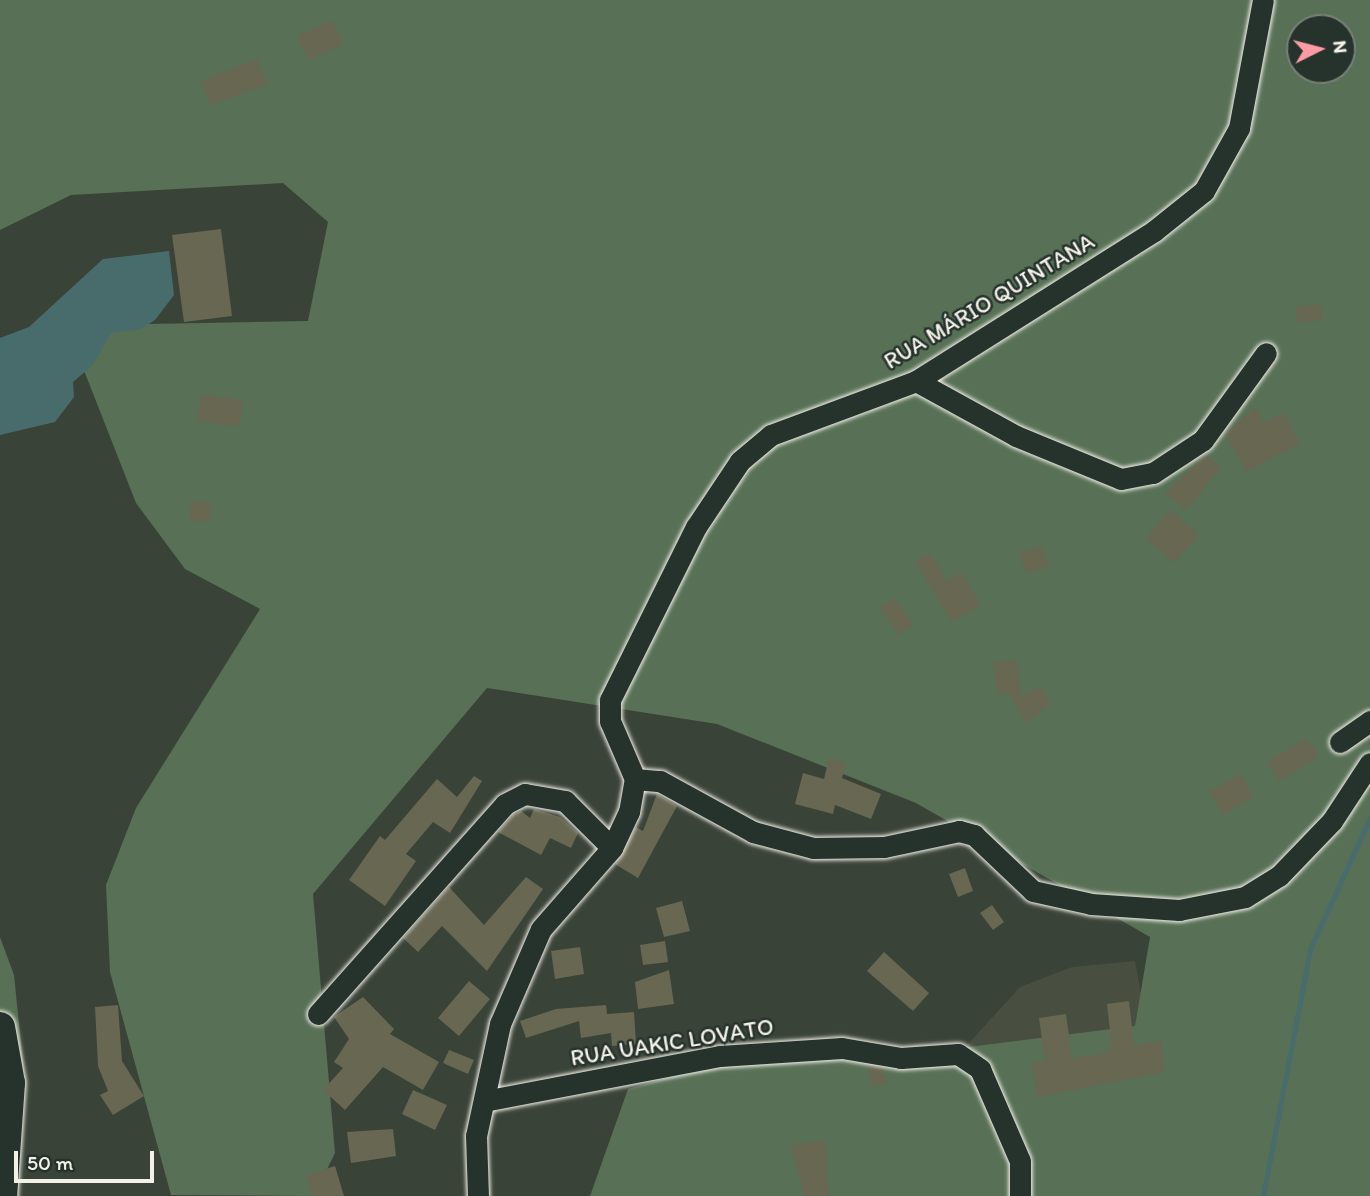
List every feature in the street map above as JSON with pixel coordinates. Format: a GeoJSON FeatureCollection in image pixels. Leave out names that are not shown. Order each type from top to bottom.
{"type":"FeatureCollection","features":[{"type":"Feature","properties":{"kind":"street","name":"RUA MÁRIO QUINTANA"},"geometry":{"type":"LineString","coordinates":[[635,779],[610,722],[610,700],[696,527],[740,461],[771,435],[916,381],[1154,231],[1204,191],[1239,128],[1263,0]]}},
{"type":"Feature","properties":{"kind":"street"},"geometry":{"type":"LineString","coordinates":[[916,381],[1016,436],[1121,478],[1153,473],[1203,440],[1266,353]]}},
{"type":"Feature","properties":{"kind":"street"},"geometry":{"type":"LineString","coordinates":[[1340,742],[1370,721]]}},
{"type":"Feature","properties":{"kind":"street"},"geometry":{"type":"LineString","coordinates":[[478,1196],[476,1136],[500,1024],[524,959],[541,929],[612,848],[629,812],[635,779],[660,781],[753,832],[813,848],[845,852],[959,831],[974,835],[1033,891],[1091,904],[1179,910],[1245,897],[1279,876],[1332,821],[1370,763]]}},
{"type":"Feature","properties":{"kind":"street"},"geometry":{"type":"LineString","coordinates":[[318,1014],[505,804],[534,793],[565,801],[612,848]]}},
{"type":"Feature","properties":{"kind":"street"},"geometry":{"type":"LineString","coordinates":[[0,1027],[10,1083],[2,1196]]}},
{"type":"Feature","properties":{"kind":"street","name":"RUA UAKIC LOVATO"},"geometry":{"type":"LineString","coordinates":[[484,1101],[720,1056],[842,1048],[901,1058],[957,1055],[980,1069],[1020,1161],[1020,1196]]}},
{"type":"Feature","properties":{"kind":"shaded area"},"geometry":{"type":"Polygon","coordinates":[[[1135,961],[1177,1196],[958,1055],[1020,987],[1072,967],[1135,961]]]}},
{"type":"Feature","properties":{"kind":"green space"},"geometry":{"type":"Polygon","coordinates":[[[0,0],[1370,0],[1370,1196],[590,1196],[628,1089],[739,1058],[888,1057],[1135,1026],[1150,937],[916,803],[717,724],[487,688],[313,894],[335,1153],[314,1196],[171,1195],[110,972],[106,885],[136,808],[260,609],[185,569],[136,503],[83,368],[94,325],[308,321],[328,222],[283,183],[71,195],[0,230],[0,0]]]}},
{"type":"Feature","properties":{"kind":"green space"},"geometry":{"type":"Polygon","coordinates":[[[0,937],[14,975],[25,1083],[10,1196],[0,1196],[0,937]]]}},
{"type":"Feature","properties":{"kind":"water"},"geometry":{"type":"Polygon","coordinates":[[[169,251],[174,295],[155,320],[141,329],[111,333],[93,365],[73,382],[74,397],[55,422],[0,435],[0,338],[29,327],[103,259],[169,251]]]}},
{"type":"Feature","properties":{"kind":"building"},"geometry":{"type":"Polygon","coordinates":[[[332,20],[343,44],[309,60],[297,36],[332,20]]]}},
{"type":"Feature","properties":{"kind":"building"},"geometry":{"type":"Polygon","coordinates":[[[257,59],[267,84],[211,105],[201,81],[257,59]]]}},
{"type":"Feature","properties":{"kind":"building"},"geometry":{"type":"Polygon","coordinates":[[[221,229],[232,316],[184,322],[172,235],[221,229]]]}},
{"type":"Feature","properties":{"kind":"building"},"geometry":{"type":"Polygon","coordinates":[[[1321,304],[1322,320],[1297,323],[1296,307],[1321,304]]]}},
{"type":"Feature","properties":{"kind":"building"},"geometry":{"type":"Polygon","coordinates":[[[201,394],[243,400],[239,427],[197,421],[201,394]]]}},
{"type":"Feature","properties":{"kind":"building"},"geometry":{"type":"Polygon","coordinates":[[[1256,407],[1264,423],[1283,413],[1300,444],[1246,472],[1225,432],[1256,407]]]}},
{"type":"Feature","properties":{"kind":"building"},"geometry":{"type":"Polygon","coordinates":[[[1205,455],[1221,468],[1186,510],[1165,493],[1205,455]]]}},
{"type":"Feature","properties":{"kind":"building"},"geometry":{"type":"Polygon","coordinates":[[[191,501],[211,502],[209,522],[190,521],[191,501]]]}},
{"type":"Feature","properties":{"kind":"building"},"geometry":{"type":"Polygon","coordinates":[[[1171,510],[1199,535],[1174,563],[1146,538],[1171,510]]]}},
{"type":"Feature","properties":{"kind":"building"},"geometry":{"type":"Polygon","coordinates":[[[1042,545],[1049,566],[1027,574],[1019,553],[1042,545]]]}},
{"type":"Feature","properties":{"kind":"building"},"geometry":{"type":"Polygon","coordinates":[[[930,553],[947,581],[961,572],[981,605],[952,622],[915,561],[930,553]]]}},
{"type":"Feature","properties":{"kind":"building"},"geometry":{"type":"Polygon","coordinates":[[[894,598],[913,624],[898,635],[880,608],[894,598]]]}},
{"type":"Feature","properties":{"kind":"building"},"geometry":{"type":"Polygon","coordinates":[[[1017,659],[1022,697],[1040,686],[1051,704],[1026,723],[1008,693],[998,694],[993,662],[1017,659]]]}},
{"type":"Feature","properties":{"kind":"building"},"geometry":{"type":"Polygon","coordinates":[[[1307,738],[1319,757],[1279,781],[1268,761],[1307,738]]]}},
{"type":"Feature","properties":{"kind":"building"},"geometry":{"type":"Polygon","coordinates":[[[829,758],[846,763],[842,778],[881,794],[871,819],[835,805],[833,814],[795,804],[803,773],[824,779],[829,758]]]}},
{"type":"Feature","properties":{"kind":"building"},"geometry":{"type":"Polygon","coordinates":[[[1241,774],[1253,797],[1222,815],[1209,791],[1241,774]]]}},
{"type":"Feature","properties":{"kind":"building"},"geometry":{"type":"Polygon","coordinates":[[[474,776],[482,781],[450,833],[433,822],[406,854],[416,861],[385,906],[349,880],[380,836],[385,840],[437,779],[457,797],[474,776]]]}},
{"type":"Feature","properties":{"kind":"building"},"geometry":{"type":"Polygon","coordinates":[[[657,794],[677,806],[638,878],[615,864],[636,827],[643,831],[657,794]]]}},
{"type":"Feature","properties":{"kind":"building"},"geometry":{"type":"Polygon","coordinates":[[[534,809],[560,817],[578,833],[571,848],[550,838],[541,855],[498,832],[513,815],[521,811],[530,818],[534,809]]]}},
{"type":"Feature","properties":{"kind":"building"},"geometry":{"type":"Polygon","coordinates":[[[965,868],[973,891],[958,897],[949,874],[965,868]]]}},
{"type":"Feature","properties":{"kind":"building"},"geometry":{"type":"Polygon","coordinates":[[[526,877],[543,889],[487,971],[442,926],[418,952],[403,938],[449,887],[484,925],[526,877]]]}},
{"type":"Feature","properties":{"kind":"building"},"geometry":{"type":"Polygon","coordinates":[[[682,901],[690,931],[664,937],[656,908],[682,901]]]}},
{"type":"Feature","properties":{"kind":"building"},"geometry":{"type":"Polygon","coordinates":[[[992,905],[1004,922],[993,930],[980,913],[992,905]]]}},
{"type":"Feature","properties":{"kind":"building"},"geometry":{"type":"Polygon","coordinates":[[[665,941],[668,962],[643,965],[640,945],[665,941]]]}},
{"type":"Feature","properties":{"kind":"building"},"geometry":{"type":"Polygon","coordinates":[[[580,947],[584,974],[555,979],[551,951],[580,947]]]}},
{"type":"Feature","properties":{"kind":"building"},"geometry":{"type":"Polygon","coordinates":[[[884,952],[929,993],[913,1011],[867,971],[884,952]]]}},
{"type":"Feature","properties":{"kind":"building"},"geometry":{"type":"Polygon","coordinates":[[[669,970],[674,1004],[638,1009],[635,982],[669,970]]]}},
{"type":"Feature","properties":{"kind":"building"},"geometry":{"type":"Polygon","coordinates":[[[469,981],[490,999],[459,1036],[438,1018],[469,981]]]}},
{"type":"Feature","properties":{"kind":"building"},"geometry":{"type":"Polygon","coordinates":[[[363,997],[394,1029],[390,1034],[439,1062],[423,1090],[383,1067],[345,1110],[323,1090],[343,1068],[334,1062],[349,1039],[334,1017],[363,997]]]}},
{"type":"Feature","properties":{"kind":"building"},"geometry":{"type":"Polygon","coordinates":[[[1129,1001],[1134,1045],[1161,1041],[1165,1072],[1037,1097],[1032,1063],[1045,1061],[1039,1018],[1066,1014],[1072,1058],[1103,1054],[1112,1048],[1107,1004],[1129,1001]]]}},
{"type":"Feature","properties":{"kind":"building"},"geometry":{"type":"Polygon","coordinates":[[[118,1005],[122,1061],[144,1096],[113,1115],[100,1095],[108,1091],[98,1066],[95,1007],[118,1005]]]}},
{"type":"Feature","properties":{"kind":"building"},"geometry":{"type":"Polygon","coordinates":[[[606,1005],[607,1014],[634,1012],[636,1044],[612,1046],[611,1033],[581,1038],[579,1021],[526,1038],[520,1021],[556,1009],[606,1005]]]}},
{"type":"Feature","properties":{"kind":"building"},"geometry":{"type":"Polygon","coordinates":[[[449,1050],[474,1060],[468,1074],[443,1063],[449,1050]]]}},
{"type":"Feature","properties":{"kind":"building"},"geometry":{"type":"Polygon","coordinates":[[[867,1066],[883,1068],[887,1084],[872,1087],[867,1066]]]}},
{"type":"Feature","properties":{"kind":"building"},"geometry":{"type":"Polygon","coordinates":[[[413,1090],[447,1105],[435,1130],[402,1114],[413,1090]]]}},
{"type":"Feature","properties":{"kind":"building"},"geometry":{"type":"Polygon","coordinates":[[[393,1129],[396,1156],[351,1163],[347,1132],[393,1129]]]}},
{"type":"Feature","properties":{"kind":"building"},"geometry":{"type":"Polygon","coordinates":[[[825,1140],[829,1196],[804,1196],[791,1145],[825,1140]]]}},
{"type":"Feature","properties":{"kind":"building"},"geometry":{"type":"Polygon","coordinates":[[[335,1166],[344,1196],[312,1196],[306,1175],[335,1166]]]}},
{"type":"Feature","properties":{"kind":"waterway"},"geometry":{"type":"LineString","coordinates":[[1263,1196],[1310,949],[1370,818]]}}]}
